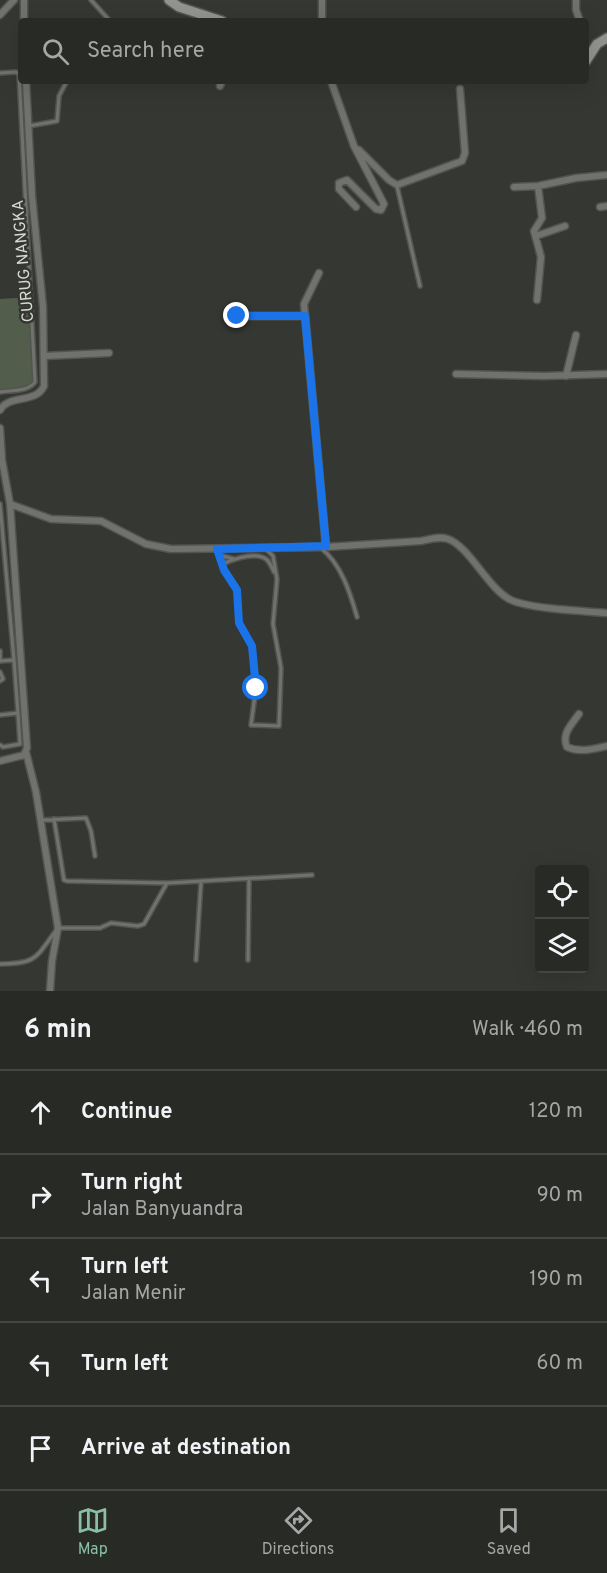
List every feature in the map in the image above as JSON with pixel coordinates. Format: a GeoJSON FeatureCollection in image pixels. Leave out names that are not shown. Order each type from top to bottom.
{"type":"FeatureCollection","features":[{"type":"Feature","properties":{"kind":"main road"},"geometry":{"type":"LineString","coordinates":[[169,0],[178,7],[213,18]]}},
{"type":"Feature","properties":{"kind":"main road"},"geometry":{"type":"LineString","coordinates":[[589,56],[597,44],[607,38]]}},
{"type":"Feature","properties":{"kind":"street"},"geometry":{"type":"LineString","coordinates":[[0,15],[14,0]]}},
{"type":"Feature","properties":{"kind":"street"},"geometry":{"type":"LineString","coordinates":[[24,0],[24,18]]}},
{"type":"Feature","properties":{"kind":"street"},"geometry":{"type":"LineString","coordinates":[[322,0],[322,18]]}},
{"type":"Feature","properties":{"kind":"street"},"geometry":{"type":"LineString","coordinates":[[576,0],[579,18]]}},
{"type":"Feature","properties":{"kind":"street","name":"CURUG NANGKA"},"geometry":{"type":"LineString","coordinates":[[0,410],[6,403],[26,398],[43,390],[43,307],[32,196],[26,84]]}},
{"type":"Feature","properties":{"kind":"street"},"geometry":{"type":"LineString","coordinates":[[332,84],[354,146],[385,206],[381,210],[376,209],[347,180],[343,180],[339,183],[339,189],[356,207]]}},
{"type":"Feature","properties":{"kind":"street"},"geometry":{"type":"LineString","coordinates":[[354,146],[374,167],[397,185],[464,159],[460,89]]}},
{"type":"Feature","properties":{"kind":"street"},"geometry":{"type":"LineString","coordinates":[[514,187],[538,186],[576,178],[607,175]]}},
{"type":"Feature","properties":{"kind":"street"},"geometry":{"type":"LineString","coordinates":[[537,300],[541,265],[534,229],[542,218],[538,186]]}},
{"type":"Feature","properties":{"kind":"street"},"geometry":{"type":"LineString","coordinates":[[536,236],[565,226]]}},
{"type":"Feature","properties":{"kind":"street"},"geometry":{"type":"LineString","coordinates":[[319,273],[304,302],[323,546]]}},
{"type":"Feature","properties":{"kind":"street"},"geometry":{"type":"LineString","coordinates":[[237,316],[305,316]]}},
{"type":"Feature","properties":{"kind":"street"},"geometry":{"type":"LineString","coordinates":[[566,376],[576,335]]}},
{"type":"Feature","properties":{"kind":"street"},"geometry":{"type":"LineString","coordinates":[[44,356],[109,354]]}},
{"type":"Feature","properties":{"kind":"street"},"geometry":{"type":"LineString","coordinates":[[456,374],[566,376],[607,374]]}},
{"type":"Feature","properties":{"kind":"street"},"geometry":{"type":"LineString","coordinates":[[0,428],[2,460],[10,504],[26,752],[58,928],[52,960],[50,991]]}},
{"type":"Feature","properties":{"kind":"street"},"geometry":{"type":"LineString","coordinates":[[10,504],[51,519],[101,521],[153,546],[171,549],[218,552],[264,547],[421,541],[436,538],[450,540],[502,594],[512,600],[530,605],[607,613]]}},
{"type":"Feature","properties":{"kind":"street"},"geometry":{"type":"LineString","coordinates":[[579,714],[567,731],[565,740],[567,747],[587,750],[607,746]]}},
{"type":"Feature","properties":{"kind":"street"},"geometry":{"type":"LineString","coordinates":[[0,761],[24,755],[26,752]]}},
{"type":"Feature","properties":{"kind":"lane"},"geometry":{"type":"LineString","coordinates":[[91,0],[107,18]]}},
{"type":"Feature","properties":{"kind":"lane"},"geometry":{"type":"LineString","coordinates":[[0,73],[16,72],[18,74]]}},
{"type":"Feature","properties":{"kind":"lane"},"geometry":{"type":"LineString","coordinates":[[0,392],[28,388],[35,382],[19,84]]}},
{"type":"Feature","properties":{"kind":"lane"},"geometry":{"type":"LineString","coordinates":[[29,126],[57,121],[59,96],[65,84]]}},
{"type":"Feature","properties":{"kind":"lane"},"geometry":{"type":"LineString","coordinates":[[397,185],[420,286]]}},
{"type":"Feature","properties":{"kind":"lane"},"geometry":{"type":"LineString","coordinates":[[0,504],[20,744],[1,747]]}},
{"type":"Feature","properties":{"kind":"lane"},"geometry":{"type":"LineString","coordinates":[[323,546],[339,570],[351,595],[357,616]]}},
{"type":"Feature","properties":{"kind":"lane"},"geometry":{"type":"LineString","coordinates":[[218,552],[237,590],[239,623],[252,646],[256,688],[251,725],[279,726],[281,668],[273,624],[277,579],[273,556],[264,547]]}},
{"type":"Feature","properties":{"kind":"lane"},"geometry":{"type":"LineString","coordinates":[[218,552],[234,559]]}},
{"type":"Feature","properties":{"kind":"lane"},"geometry":{"type":"LineString","coordinates":[[222,564],[234,559],[264,558],[268,561],[277,579]]}},
{"type":"Feature","properties":{"kind":"lane"},"geometry":{"type":"LineString","coordinates":[[0,651],[0,661],[14,660]]}},
{"type":"Feature","properties":{"kind":"lane"},"geometry":{"type":"LineString","coordinates":[[0,672],[3,680],[0,681]]}},
{"type":"Feature","properties":{"kind":"lane"},"geometry":{"type":"LineString","coordinates":[[0,715],[18,714]]}},
{"type":"Feature","properties":{"kind":"lane"},"geometry":{"type":"LineString","coordinates":[[54,819],[64,879],[67,881],[167,883],[312,875]]}},
{"type":"Feature","properties":{"kind":"lane"},"geometry":{"type":"LineString","coordinates":[[40,820],[86,819],[91,831],[95,856]]}},
{"type":"Feature","properties":{"kind":"lane"},"geometry":{"type":"LineString","coordinates":[[248,960],[249,879]]}},
{"type":"Feature","properties":{"kind":"lane"},"geometry":{"type":"LineString","coordinates":[[196,960],[201,882]]}},
{"type":"Feature","properties":{"kind":"lane"},"geometry":{"type":"LineString","coordinates":[[0,964],[30,962],[58,928],[100,928],[111,923],[141,925],[147,920],[167,883]]}},
{"type":"Feature","properties":{"kind":"green space"},"geometry":{"type":"Polygon","coordinates":[[[34,297],[35,387],[0,393],[0,299],[34,297]]]}},
{"type":"Feature","properties":{"kind":"route"},"geometry":{"type":"LineString","coordinates":[[237,316],[305,316],[326,546],[217,549],[224,570],[237,590],[239,623],[252,646],[256,688]]}}]}
